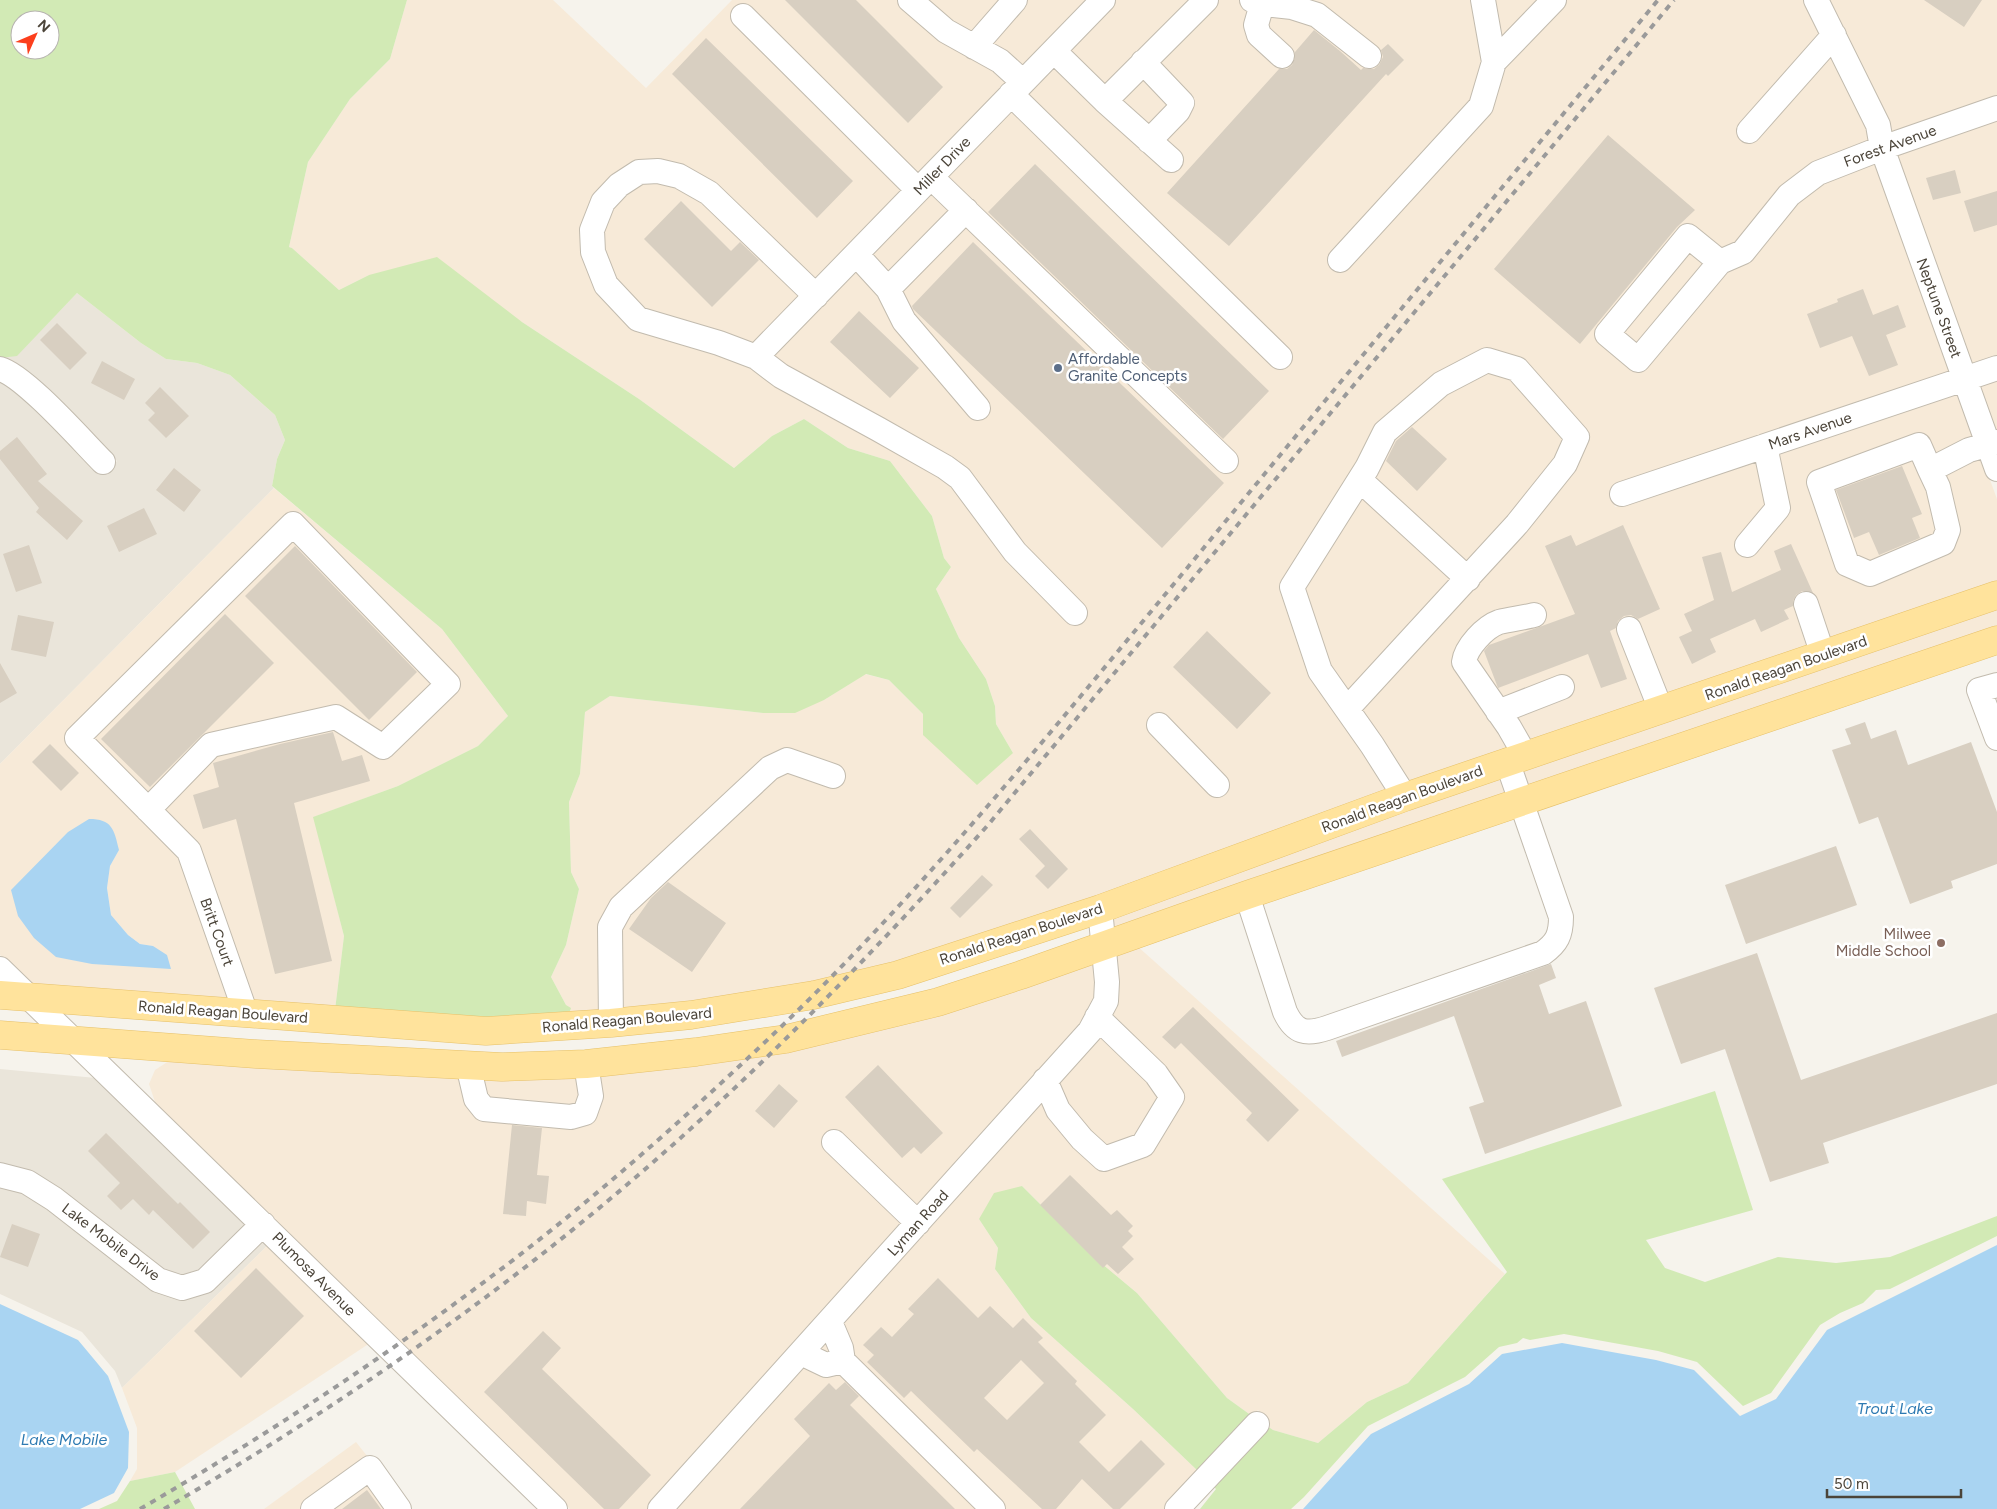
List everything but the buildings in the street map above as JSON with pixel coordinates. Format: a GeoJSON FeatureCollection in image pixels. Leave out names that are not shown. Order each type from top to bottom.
{"type":"FeatureCollection","features":[{"type":"Feature","properties":{"kind":"main road","name":"Ronald Reagan Boulevard"},"geometry":{"type":"LineString","coordinates":[[0,994],[486,1031],[611,1024],[691,1016],[814,994],[898,974],[1100,909],[1516,758],[1997,596]]}},
{"type":"Feature","properties":{"kind":"main road"},"geometry":{"type":"LineString","coordinates":[[0,1035],[256,1054],[502,1067],[586,1064],[696,1052],[786,1039],[938,1002],[1997,640]]}},
{"type":"Feature","properties":{"kind":"street"},"geometry":{"type":"LineString","coordinates":[[910,0],[946,31],[1000,61],[1017,88],[1280,357]]}},
{"type":"Feature","properties":{"kind":"street"},"geometry":{"type":"LineString","coordinates":[[974,46],[1015,0]]}},
{"type":"Feature","properties":{"kind":"street","name":"Miller Drive"},"geometry":{"type":"LineString","coordinates":[[756,357],[1103,0]]}},
{"type":"Feature","properties":{"kind":"street"},"geometry":{"type":"LineString","coordinates":[[1106,100],[1206,0]]}},
{"type":"Feature","properties":{"kind":"street"},"geometry":{"type":"LineString","coordinates":[[1340,260],[1481,106],[1494,62],[1483,0]]}},
{"type":"Feature","properties":{"kind":"street"},"geometry":{"type":"LineString","coordinates":[[1494,62],[1554,0]]}},
{"type":"Feature","properties":{"kind":"street","name":"Neptune Street"},"geometry":{"type":"LineString","coordinates":[[1816,0],[1878,125],[1882,148],[1964,379],[1993,443],[1997,469]]}},
{"type":"Feature","properties":{"kind":"street"},"geometry":{"type":"LineString","coordinates":[[1282,56],[1259,35],[1256,25],[1257,2],[1292,7],[1318,15],[1369,56]]}},
{"type":"Feature","properties":{"kind":"street"},"geometry":{"type":"LineString","coordinates":[[743,16],[925,183],[966,210],[1226,461]]}},
{"type":"Feature","properties":{"kind":"street"},"geometry":{"type":"LineString","coordinates":[[1749,131],[1834,35]]}},
{"type":"Feature","properties":{"kind":"street"},"geometry":{"type":"LineString","coordinates":[[1054,51],[1171,160]]}},
{"type":"Feature","properties":{"kind":"street"},"geometry":{"type":"LineString","coordinates":[[1142,62],[1182,103],[1178,111],[1149,141]]}},
{"type":"Feature","properties":{"kind":"street","name":"Forest Avenue"},"geometry":{"type":"LineString","coordinates":[[1720,262],[1743,252],[1789,195],[1818,173],[1882,148],[1997,108]]}},
{"type":"Feature","properties":{"kind":"street"},"geometry":{"type":"LineString","coordinates":[[816,296],[709,193],[679,176],[658,171],[638,172],[619,185],[603,202],[592,230],[593,252],[606,284],[638,318],[719,343],[756,357],[781,376],[945,466],[960,478],[1015,552],[1075,613]]}},
{"type":"Feature","properties":{"kind":"street"},"geometry":{"type":"LineString","coordinates":[[888,289],[966,210]]}},
{"type":"Feature","properties":{"kind":"street"},"geometry":{"type":"LineString","coordinates":[[1688,236],[1720,262],[1638,360],[1607,334],[1688,236]]}},
{"type":"Feature","properties":{"kind":"street"},"geometry":{"type":"LineString","coordinates":[[856,254],[888,289],[904,321],[978,408]]}},
{"type":"Feature","properties":{"kind":"street"},"geometry":{"type":"LineString","coordinates":[[1347,709],[1468,580],[1517,524],[1565,464],[1577,437],[1517,369],[1487,360],[1441,384],[1385,432],[1360,480],[1292,587],[1320,671],[1405,797]]}},
{"type":"Feature","properties":{"kind":"street","name":"Mars Avenue"},"geometry":{"type":"LineString","coordinates":[[1622,494],[1997,368]]}},
{"type":"Feature","properties":{"kind":"street"},"geometry":{"type":"LineString","coordinates":[[0,369],[7,371],[25,384],[104,462]]}},
{"type":"Feature","properties":{"kind":"street"},"geometry":{"type":"LineString","coordinates":[[1930,470],[1969,450],[1993,443]]}},
{"type":"Feature","properties":{"kind":"street"},"geometry":{"type":"LineString","coordinates":[[1919,445],[1930,470],[1938,487],[1948,530],[1943,543],[1870,574],[1847,564],[1819,482],[1919,445]]}},
{"type":"Feature","properties":{"kind":"street"},"geometry":{"type":"LineString","coordinates":[[1748,545],[1778,508],[1765,446]]}},
{"type":"Feature","properties":{"kind":"street"},"geometry":{"type":"LineString","coordinates":[[1360,480],[1468,580]]}},
{"type":"Feature","properties":{"kind":"street"},"geometry":{"type":"LineString","coordinates":[[293,524],[448,684],[383,747],[336,717],[211,745],[148,810],[77,738],[293,524]]}},
{"type":"Feature","properties":{"kind":"street"},"geometry":{"type":"LineString","coordinates":[[1806,604],[1823,655]]}},
{"type":"Feature","properties":{"kind":"street"},"geometry":{"type":"LineString","coordinates":[[1247,895],[1289,1020],[1296,1028],[1306,1032],[1327,1028],[1543,953],[1553,946],[1559,938],[1561,917],[1521,802],[1516,758],[1498,712],[1464,662],[1465,652],[1473,642],[1497,623],[1534,616]]}},
{"type":"Feature","properties":{"kind":"street"},"geometry":{"type":"LineString","coordinates":[[1629,629],[1661,710]]}},
{"type":"Feature","properties":{"kind":"street"},"geometry":{"type":"LineString","coordinates":[[1997,685],[1979,690],[1997,738]]}},
{"type":"Feature","properties":{"kind":"street"},"geometry":{"type":"LineString","coordinates":[[1498,712],[1562,687]]}},
{"type":"Feature","properties":{"kind":"street"},"geometry":{"type":"LineString","coordinates":[[1159,724],[1217,785]]}},
{"type":"Feature","properties":{"kind":"street"},"geometry":{"type":"LineString","coordinates":[[611,1024],[610,927],[620,907],[770,768],[786,760],[833,776]]}},
{"type":"Feature","properties":{"kind":"street","name":"Britt Court"},"geometry":{"type":"LineString","coordinates":[[148,810],[188,851],[246,1014]]}},
{"type":"Feature","properties":{"kind":"street","name":"Lyman Road"},"geometry":{"type":"LineString","coordinates":[[660,1509],[1090,1031],[1106,1001],[1107,992],[1100,909]]}},
{"type":"Feature","properties":{"kind":"street","name":"Plumosa Avenue"},"geometry":{"type":"LineString","coordinates":[[0,969],[555,1509]]}},
{"type":"Feature","properties":{"kind":"street"},"geometry":{"type":"LineString","coordinates":[[1045,1080],[1058,1110],[1082,1139],[1104,1159],[1142,1145],[1172,1097],[1156,1074],[1097,1016]]}},
{"type":"Feature","properties":{"kind":"street"},"geometry":{"type":"LineString","coordinates":[[468,1065],[476,1099],[484,1109],[571,1117],[585,1113],[591,1096],[586,1064]]}},
{"type":"Feature","properties":{"kind":"street"},"geometry":{"type":"LineString","coordinates":[[834,1142],[918,1223]]}},
{"type":"Feature","properties":{"kind":"street","name":"Lake Mobile Drive"},"geometry":{"type":"LineString","coordinates":[[0,1175],[27,1182],[54,1200],[158,1280],[182,1288],[206,1281],[263,1224]]}},
{"type":"Feature","properties":{"kind":"street"},"geometry":{"type":"LineString","coordinates":[[830,1322],[841,1348],[843,1361],[993,1509]]}},
{"type":"Feature","properties":{"kind":"street"},"geometry":{"type":"LineString","coordinates":[[802,1353],[826,1366],[843,1361]]}},
{"type":"Feature","properties":{"kind":"street"},"geometry":{"type":"LineString","coordinates":[[1177,1509],[1257,1424]]}},
{"type":"Feature","properties":{"kind":"street"},"geometry":{"type":"LineString","coordinates":[[313,1509],[370,1468],[399,1509]]}},
{"type":"Feature","properties":{"kind":"shaded area"},"geometry":{"type":"Polygon","coordinates":[[[407,0],[553,0],[646,88],[732,0],[1090,0],[780,345],[1116,0],[1997,0],[1997,98],[1822,182],[1875,161],[1951,374],[1610,488],[1615,507],[1958,392],[1997,499],[1997,586],[1098,899],[896,965],[745,997],[568,1017],[566,1005],[551,977],[566,945],[579,889],[571,872],[569,802],[580,774],[585,711],[610,696],[763,713],[824,700],[865,674],[889,680],[923,714],[924,728],[1013,753],[996,724],[995,706],[986,679],[959,638],[936,589],[951,567],[944,558],[932,516],[890,461],[848,448],[804,419],[772,436],[734,468],[639,399],[522,322],[369,275],[339,290],[289,247],[308,162],[350,99],[390,59],[407,0]]]}},
{"type":"Feature","properties":{"kind":"shaded area"},"geometry":{"type":"Polygon","coordinates":[[[1997,118],[1997,358],[1971,367],[1895,153],[1997,118]]]}},
{"type":"Feature","properties":{"kind":"shaded area"},"geometry":{"type":"Polygon","coordinates":[[[77,293],[141,343],[166,359],[197,363],[230,375],[275,415],[285,440],[277,459],[272,486],[274,488],[0,764],[0,379],[18,392],[103,475],[117,461],[32,377],[0,358],[17,355],[77,293]]]}},
{"type":"Feature","properties":{"kind":"shaded area"},"geometry":{"type":"Polygon","coordinates":[[[1997,378],[1997,440],[1977,385],[1997,378]]]}},
{"type":"Feature","properties":{"kind":"shaded area"},"geometry":{"type":"Polygon","coordinates":[[[274,488],[442,629],[508,716],[478,746],[398,786],[314,817],[344,936],[335,1010],[254,1004],[195,838],[177,847],[231,1003],[34,987],[0,955],[0,764],[274,488]],[[119,850],[34,938],[153,946],[140,944],[128,935],[111,915],[107,888],[110,866],[119,850]]]}},
{"type":"Feature","properties":{"kind":"shaded area"},"geometry":{"type":"Polygon","coordinates":[[[1997,605],[1997,630],[1113,933],[1111,915],[1407,806],[1997,605]]]}},
{"type":"Feature","properties":{"kind":"shaded area"},"geometry":{"type":"Polygon","coordinates":[[[1136,945],[1505,1274],[1408,1383],[1367,1402],[1318,1443],[1273,1430],[1267,1426],[1270,1422],[1258,1410],[1252,1416],[1227,1398],[1137,1293],[1089,1253],[1022,1186],[979,1219],[998,1248],[995,1269],[1031,1318],[1133,1409],[1199,1472],[1165,1509],[673,1509],[1097,1037],[1115,952],[1136,945]]]}},
{"type":"Feature","properties":{"kind":"shaded area"},"geometry":{"type":"Polygon","coordinates":[[[1096,959],[1096,999],[1082,1026],[648,1509],[570,1509],[157,1108],[149,1084],[155,1070],[175,1057],[586,1074],[1096,959]]]}},
{"type":"Feature","properties":{"kind":"shaded area"},"geometry":{"type":"Polygon","coordinates":[[[0,1069],[96,1078],[249,1225],[201,1273],[184,1278],[163,1271],[0,1165],[0,1069]]]}},
{"type":"Feature","properties":{"kind":"shaded area"},"geometry":{"type":"Polygon","coordinates":[[[0,1186],[22,1191],[178,1298],[262,1238],[269,1244],[122,1388],[115,1371],[82,1332],[0,1294],[0,1186]]]}},
{"type":"Feature","properties":{"kind":"shaded area"},"geometry":{"type":"Polygon","coordinates":[[[269,1244],[370,1343],[175,1472],[130,1481],[137,1469],[137,1428],[122,1388],[269,1244]]]}},
{"type":"Feature","properties":{"kind":"shaded area"},"geometry":{"type":"Polygon","coordinates":[[[356,1442],[409,1509],[264,1509],[356,1442]]]}},
{"type":"Feature","properties":{"kind":"green space"},"geometry":{"type":"Polygon","coordinates":[[[0,0],[407,0],[390,59],[350,99],[308,162],[289,247],[339,290],[369,275],[437,257],[522,322],[639,399],[734,468],[772,436],[804,419],[848,448],[890,461],[932,516],[944,558],[951,567],[936,589],[959,638],[986,679],[995,706],[996,724],[1013,753],[977,785],[923,735],[923,714],[889,680],[866,674],[824,700],[795,713],[763,713],[610,696],[585,712],[580,774],[569,802],[571,872],[579,889],[566,945],[551,977],[566,1005],[571,1008],[568,1017],[487,1021],[335,1010],[344,936],[313,817],[398,786],[478,746],[508,716],[442,629],[272,486],[277,459],[285,440],[275,415],[230,375],[197,363],[166,359],[141,343],[77,293],[17,356],[0,358],[0,0]]]}},
{"type":"Feature","properties":{"kind":"green space"},"geometry":{"type":"Polygon","coordinates":[[[1715,1091],[1753,1210],[1646,1240],[1665,1268],[1705,1282],[1778,1257],[1836,1263],[1890,1257],[1997,1216],[1997,1236],[1890,1289],[1876,1290],[1863,1303],[1840,1313],[1820,1325],[1771,1393],[1743,1406],[1697,1362],[1658,1351],[1564,1334],[1530,1340],[1523,1338],[1517,1343],[1499,1347],[1465,1377],[1368,1426],[1291,1509],[1200,1509],[1216,1489],[1212,1485],[1267,1426],[1273,1430],[1318,1443],[1367,1402],[1408,1383],[1507,1272],[1442,1179],[1715,1091]]]}},
{"type":"Feature","properties":{"kind":"green space"},"geometry":{"type":"Polygon","coordinates":[[[1022,1186],[1089,1253],[1137,1293],[1227,1398],[1252,1416],[1199,1472],[1133,1409],[1031,1318],[995,1269],[998,1248],[979,1219],[994,1193],[1022,1186]]]}},
{"type":"Feature","properties":{"kind":"green space"},"geometry":{"type":"Polygon","coordinates":[[[175,1472],[195,1509],[99,1509],[117,1501],[130,1481],[175,1472]]]}},
{"type":"Feature","properties":{"kind":"water"},"geometry":{"type":"Polygon","coordinates":[[[89,819],[103,821],[111,827],[119,850],[110,866],[107,888],[111,915],[128,935],[140,944],[153,946],[167,955],[171,969],[92,964],[56,957],[34,938],[18,916],[11,890],[68,832],[89,819]]]}},
{"type":"Feature","properties":{"kind":"water","name":"Trout Lake"},"geometry":{"type":"Polygon","coordinates":[[[1997,1245],[1997,1509],[1303,1509],[1371,1434],[1469,1384],[1502,1354],[1562,1343],[1656,1360],[1694,1370],[1740,1416],[1776,1399],[1827,1330],[1997,1245]]]}},
{"type":"Feature","properties":{"kind":"water","name":"Lake Mobile"},"geometry":{"type":"Polygon","coordinates":[[[0,1304],[78,1340],[108,1376],[129,1432],[128,1468],[114,1493],[80,1509],[0,1509],[0,1304]]]}},
{"type":"Feature","properties":{"kind":"railway"},"geometry":{"type":"LineString","coordinates":[[140,1509],[231,1455],[319,1398],[449,1308],[527,1249],[597,1193],[665,1134],[763,1044],[820,988],[930,872],[1035,751],[1658,0]]}},
{"type":"Feature","properties":{"kind":"railway"},"geometry":{"type":"LineString","coordinates":[[164,1509],[235,1467],[373,1378],[507,1281],[635,1178],[697,1123],[810,1015],[918,902],[988,825],[1674,0]]}},
{"type":"Feature","properties":{"kind":"place","name":"Affordable Granite Concepts"},"geometry":{"type":"Point","coordinates":[1058,368]}},
{"type":"Feature","properties":{"kind":"place","name":"Milwee Middle School"},"geometry":{"type":"Point","coordinates":[1941,943]}}]}
